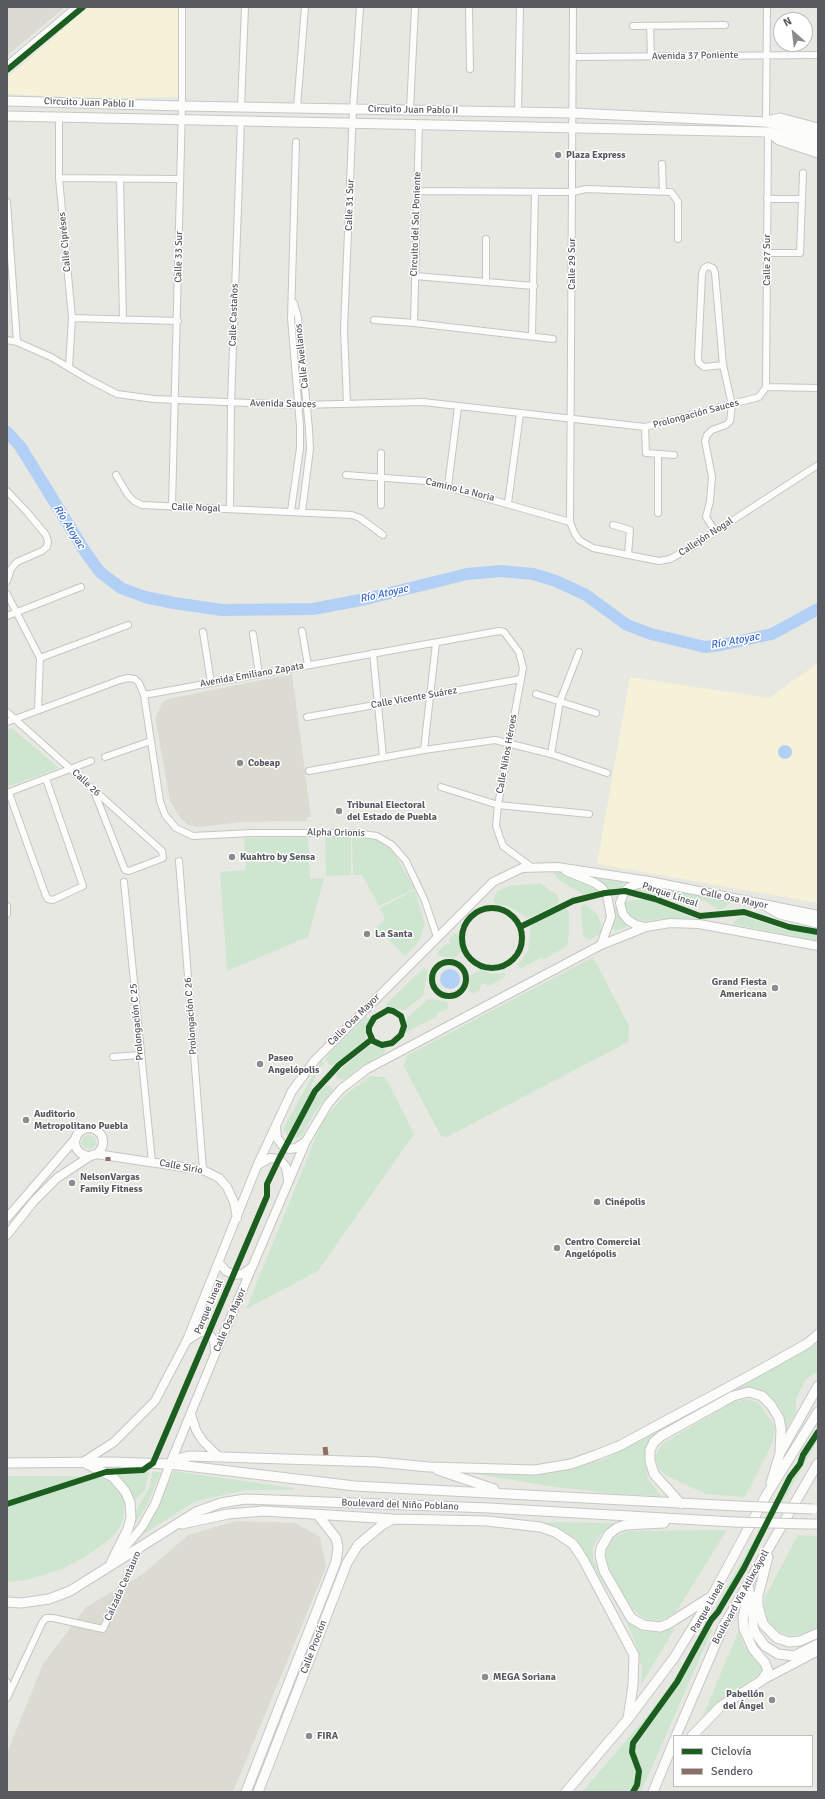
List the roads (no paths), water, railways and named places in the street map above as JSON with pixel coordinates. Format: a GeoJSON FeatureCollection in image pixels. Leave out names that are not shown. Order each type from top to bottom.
{"type":"FeatureCollection","features":[{"type":"Feature","properties":{"kind":"main road"},"geometry":{"type":"LineString","coordinates":[[7,67],[78,7]]}},
{"type":"Feature","properties":{"kind":"main road","name":"Circuito Juan Pablo II"},"geometry":{"type":"LineString","coordinates":[[7,101],[182,106],[573,112],[766,122],[818,135]]}},
{"type":"Feature","properties":{"kind":"main road","name":"Circuito Juan Pablo II"},"geometry":{"type":"LineString","coordinates":[[7,116],[768,132],[818,144]]}},
{"type":"Feature","properties":{"kind":"main road"},"geometry":{"type":"LineString","coordinates":[[766,122],[780,118],[818,128]]}},
{"type":"Feature","properties":{"kind":"main road"},"geometry":{"type":"LineString","coordinates":[[768,132],[779,140],[818,153]]}},
{"type":"Feature","properties":{"kind":"main road"},"geometry":{"type":"LineString","coordinates":[[766,906],[780,914],[818,920]]}},
{"type":"Feature","properties":{"kind":"main road"},"geometry":{"type":"LineString","coordinates":[[170,1464],[181,1458],[191,1456],[218,1456],[377,1462],[429,1467],[535,1470],[571,1464],[619,1446],[762,1369],[808,1343],[818,1334]]}},
{"type":"Feature","properties":{"kind":"main road"},"geometry":{"type":"LineString","coordinates":[[767,1494],[780,1454],[818,1386]]}},
{"type":"Feature","properties":{"kind":"main road"},"geometry":{"type":"LineString","coordinates":[[681,1504],[654,1474],[650,1461],[650,1450],[654,1442],[661,1436],[733,1396],[748,1392],[762,1396],[771,1405],[779,1418],[781,1428],[780,1454]]}},
{"type":"Feature","properties":{"kind":"main road"},"geometry":{"type":"LineString","coordinates":[[566,1792],[628,1719],[674,1658],[712,1596],[767,1494],[818,1412]]}},
{"type":"Feature","properties":{"kind":"main road"},"geometry":{"type":"LineString","coordinates":[[83,1462],[113,1476],[125,1490],[130,1502],[131,1518],[128,1529],[111,1564]]}},
{"type":"Feature","properties":{"kind":"main road","name":"Boulevard del Niño Poblano"},"geometry":{"type":"LineString","coordinates":[[7,1464],[83,1462],[170,1464],[355,1486],[505,1493],[681,1504],[816,1509]]}},
{"type":"Feature","properties":{"kind":"main road","name":"Boulevard Vía Atlixcáyotl"},"geometry":{"type":"LineString","coordinates":[[676,1735],[712,1648],[818,1463]]}},
{"type":"Feature","properties":{"kind":"main road"},"geometry":{"type":"LineString","coordinates":[[429,1467],[505,1493]]}},
{"type":"Feature","properties":{"kind":"main road","name":"Boulevard del Niño Poblano"},"geometry":{"type":"LineString","coordinates":[[7,1602],[21,1603],[49,1599],[70,1591],[196,1512],[221,1503],[245,1499],[489,1508],[734,1522],[818,1524]]}},
{"type":"Feature","properties":{"kind":"main road"},"geometry":{"type":"LineString","coordinates":[[172,1526],[235,1513],[264,1511],[393,1519],[518,1523],[540,1527],[555,1532],[573,1544],[624,1633],[634,1655],[633,1685],[628,1719]]}},
{"type":"Feature","properties":{"kind":"main road","name":"Calle Proción"},"geometry":{"type":"LineString","coordinates":[[246,1792],[336,1562],[338,1547],[336,1538],[317,1514]]}},
{"type":"Feature","properties":{"kind":"main road","name":"Calle Proción"},"geometry":{"type":"LineString","coordinates":[[258,1792],[346,1563],[358,1545],[382,1525],[393,1519]]}},
{"type":"Feature","properties":{"kind":"main road"},"geometry":{"type":"LineString","coordinates":[[705,1520],[625,1525],[609,1534],[601,1548],[600,1555],[604,1571],[631,1618],[643,1626],[660,1627],[668,1624],[712,1596]]}},
{"type":"Feature","properties":{"kind":"main road"},"geometry":{"type":"LineString","coordinates":[[770,1546],[758,1596],[758,1606],[763,1624],[777,1638],[789,1642],[800,1641],[818,1633]]}},
{"type":"Feature","properties":{"kind":"main road"},"geometry":{"type":"LineString","coordinates":[[752,1578],[752,1619],[756,1634],[761,1642],[770,1650],[785,1656],[801,1654],[818,1644]]}},
{"type":"Feature","properties":{"kind":"main road"},"geometry":{"type":"LineString","coordinates":[[693,1735],[721,1706],[761,1681],[768,1671],[753,1649],[744,1629],[743,1618],[752,1578]]}},
{"type":"Feature","properties":{"kind":"main road"},"geometry":{"type":"LineString","coordinates":[[653,1792],[673,1743]]}},
{"type":"Feature","properties":{"kind":"main road"},"geometry":{"type":"LineString","coordinates":[[660,1774],[673,1759]]}},
{"type":"Feature","properties":{"kind":"main road"},"geometry":{"type":"LineString","coordinates":[[254,1771],[265,1775]]}},
{"type":"Feature","properties":{"kind":"street","name":"Calle 33 Sur"},"geometry":{"type":"LineString","coordinates":[[172,507],[178,321],[182,119],[182,7]]}},
{"type":"Feature","properties":{"kind":"street"},"geometry":{"type":"LineString","coordinates":[[241,107],[245,7]]}},
{"type":"Feature","properties":{"kind":"street"},"geometry":{"type":"LineString","coordinates":[[297,108],[305,7]]}},
{"type":"Feature","properties":{"kind":"street","name":"Calle 31 Sur"},"geometry":{"type":"LineString","coordinates":[[347,404],[344,329],[353,109],[360,7]]}},
{"type":"Feature","properties":{"kind":"street"},"geometry":{"type":"LineString","coordinates":[[410,110],[415,7]]}},
{"type":"Feature","properties":{"kind":"street"},"geometry":{"type":"LineString","coordinates":[[469,7],[470,69]]}},
{"type":"Feature","properties":{"kind":"street"},"geometry":{"type":"LineString","coordinates":[[518,112],[520,7]]}},
{"type":"Feature","properties":{"kind":"street","name":"Calle 29 Sur"},"geometry":{"type":"LineString","coordinates":[[570,522],[573,7]]}},
{"type":"Feature","properties":{"kind":"street"},"geometry":{"type":"LineString","coordinates":[[766,122],[767,7]]}},
{"type":"Feature","properties":{"kind":"street"},"geometry":{"type":"LineString","coordinates":[[633,26],[725,25]]}},
{"type":"Feature","properties":{"kind":"street"},"geometry":{"type":"LineString","coordinates":[[650,26],[651,56]]}},
{"type":"Feature","properties":{"kind":"street","name":"Avenida 37 Poniente"},"geometry":{"type":"LineString","coordinates":[[573,57],[818,55]]}},
{"type":"Feature","properties":{"kind":"street","name":"Calle Cipréses"},"geometry":{"type":"LineString","coordinates":[[59,117],[59,178],[72,318],[69,367]]}},
{"type":"Feature","properties":{"kind":"street","name":"Calle Castaños"},"geometry":{"type":"LineString","coordinates":[[230,509],[231,403],[240,121]]}},
{"type":"Feature","properties":{"kind":"street","name":"Circuito del Sol Poniente"},"geometry":{"type":"LineString","coordinates":[[414,323],[419,124]]}},
{"type":"Feature","properties":{"kind":"street","name":"Calle 27 Sur"},"geometry":{"type":"LineString","coordinates":[[766,387],[768,132]]}},
{"type":"Feature","properties":{"kind":"street","name":"Calle Avellanos"},"geometry":{"type":"LineString","coordinates":[[291,511],[300,448],[291,318],[296,142]]}},
{"type":"Feature","properties":{"kind":"street"},"geometry":{"type":"LineString","coordinates":[[662,164],[663,191]]}},
{"type":"Feature","properties":{"kind":"street"},"geometry":{"type":"LineString","coordinates":[[767,253],[800,253],[803,173]]}},
{"type":"Feature","properties":{"kind":"street"},"geometry":{"type":"LineString","coordinates":[[59,178],[180,180]]}},
{"type":"Feature","properties":{"kind":"street"},"geometry":{"type":"LineString","coordinates":[[120,179],[123,320]]}},
{"type":"Feature","properties":{"kind":"street"},"geometry":{"type":"LineString","coordinates":[[417,192],[573,192],[586,189],[671,192],[678,202],[678,239]]}},
{"type":"Feature","properties":{"kind":"street"},"geometry":{"type":"LineString","coordinates":[[532,336],[535,192]]}},
{"type":"Feature","properties":{"kind":"street"},"geometry":{"type":"LineString","coordinates":[[767,198],[802,199]]}},
{"type":"Feature","properties":{"kind":"street"},"geometry":{"type":"LineString","coordinates":[[7,202],[17,342]]}},
{"type":"Feature","properties":{"kind":"street"},"geometry":{"type":"LineString","coordinates":[[486,239],[486,282]]}},
{"type":"Feature","properties":{"kind":"street"},"geometry":{"type":"LineString","coordinates":[[715,531],[706,517],[710,501],[712,477],[705,441],[707,435],[712,430],[726,425],[730,421],[732,405],[723,365],[715,273],[713,268],[708,266],[704,268],[702,274],[698,358],[699,363],[704,367],[723,365]]}},
{"type":"Feature","properties":{"kind":"street"},"geometry":{"type":"LineString","coordinates":[[415,276],[534,286]]}},
{"type":"Feature","properties":{"kind":"street","name":"Calle Avellanos"},"geometry":{"type":"LineString","coordinates":[[292,296],[298,317],[310,449],[302,512]]}},
{"type":"Feature","properties":{"kind":"street"},"geometry":{"type":"LineString","coordinates":[[72,318],[178,321]]}},
{"type":"Feature","properties":{"kind":"street"},"geometry":{"type":"LineString","coordinates":[[374,320],[414,323],[553,339]]}},
{"type":"Feature","properties":{"kind":"street","name":"Avenida Sauces"},"geometry":{"type":"LineString","coordinates":[[7,340],[17,342],[45,354],[69,367],[88,380],[117,394],[136,398],[176,401],[298,405],[423,402],[571,419]]}},
{"type":"Feature","properties":{"kind":"street"},"geometry":{"type":"LineString","coordinates":[[766,387],[818,388]]}},
{"type":"Feature","properties":{"kind":"street","name":"Prolongación Sauces"},"geometry":{"type":"LineString","coordinates":[[571,419],[645,427],[759,397],[766,387]]}},
{"type":"Feature","properties":{"kind":"street"},"geometry":{"type":"LineString","coordinates":[[448,486],[458,407]]}},
{"type":"Feature","properties":{"kind":"street"},"geometry":{"type":"LineString","coordinates":[[508,503],[520,414]]}},
{"type":"Feature","properties":{"kind":"street"},"geometry":{"type":"LineString","coordinates":[[645,427],[646,453],[658,456],[674,455]]}},
{"type":"Feature","properties":{"kind":"street"},"geometry":{"type":"LineString","coordinates":[[381,453],[381,505]]}},
{"type":"Feature","properties":{"kind":"street"},"geometry":{"type":"LineString","coordinates":[[658,456],[658,513]]}},
{"type":"Feature","properties":{"kind":"street","name":"Callejón Nogal"},"geometry":{"type":"LineString","coordinates":[[570,522],[574,532],[585,545],[593,548],[628,553],[659,560],[670,559],[818,465]]}},
{"type":"Feature","properties":{"kind":"street","name":"Calle Nogal"},"geometry":{"type":"LineString","coordinates":[[116,475],[134,502],[152,506],[291,511],[352,515],[360,518],[383,535]]}},
{"type":"Feature","properties":{"kind":"street","name":"Camino La Noria"},"geometry":{"type":"LineString","coordinates":[[346,475],[426,481],[508,503],[570,522]]}},
{"type":"Feature","properties":{"kind":"street"},"geometry":{"type":"LineString","coordinates":[[7,492],[27,512],[46,535],[48,541],[47,547],[42,551],[17,562],[11,569],[7,581]]}},
{"type":"Feature","properties":{"kind":"street"},"geometry":{"type":"LineString","coordinates":[[613,525],[628,528],[630,530],[628,553]]}},
{"type":"Feature","properties":{"kind":"street"},"geometry":{"type":"LineString","coordinates":[[7,616],[81,587]]}},
{"type":"Feature","properties":{"kind":"street"},"geometry":{"type":"LineString","coordinates":[[7,594],[40,658],[38,710]]}},
{"type":"Feature","properties":{"kind":"street"},"geometry":{"type":"LineString","coordinates":[[40,658],[128,625]]}},
{"type":"Feature","properties":{"kind":"street"},"geometry":{"type":"LineString","coordinates":[[302,631],[308,665]]}},
{"type":"Feature","properties":{"kind":"street","name":"Avenida Emiliano Zapata"},"geometry":{"type":"LineString","coordinates":[[144,695],[374,653],[500,631],[504,632]]}},
{"type":"Feature","properties":{"kind":"street"},"geometry":{"type":"LineString","coordinates":[[203,632],[212,682]]}},
{"type":"Feature","properties":{"kind":"street","name":"Calle Niños Héroes"},"geometry":{"type":"LineString","coordinates":[[504,632],[519,652],[522,660],[521,679],[498,805],[496,826],[499,840],[508,851],[530,866]]}},
{"type":"Feature","properties":{"kind":"street"},"geometry":{"type":"LineString","coordinates":[[253,634],[260,674]]}},
{"type":"Feature","properties":{"kind":"street"},"geometry":{"type":"LineString","coordinates":[[424,750],[436,643]]}},
{"type":"Feature","properties":{"kind":"street"},"geometry":{"type":"LineString","coordinates":[[551,754],[560,701],[579,652]]}},
{"type":"Feature","properties":{"kind":"street"},"geometry":{"type":"LineString","coordinates":[[374,653],[383,757]]}},
{"type":"Feature","properties":{"kind":"street"},"geometry":{"type":"LineString","coordinates":[[7,722],[128,678],[135,679],[139,683],[144,695],[151,740],[105,757]]}},
{"type":"Feature","properties":{"kind":"street","name":"Calle Vicente Suárez"},"geometry":{"type":"LineString","coordinates":[[307,717],[521,679]]}},
{"type":"Feature","properties":{"kind":"street"},"geometry":{"type":"LineString","coordinates":[[536,694],[596,713]]}},
{"type":"Feature","properties":{"kind":"street","name":"Calle 26"},"geometry":{"type":"LineString","coordinates":[[7,712],[164,854],[160,859],[129,871],[125,870],[94,791]]}},
{"type":"Feature","properties":{"kind":"street","name":"Alpha Orionis"},"geometry":{"type":"LineString","coordinates":[[151,740],[160,801],[165,815],[176,828],[194,836],[292,833],[355,833],[377,836],[392,845],[406,861],[422,894],[436,937]]}},
{"type":"Feature","properties":{"kind":"street"},"geometry":{"type":"LineString","coordinates":[[309,771],[424,750],[495,740],[551,754],[607,773]]}},
{"type":"Feature","properties":{"kind":"street"},"geometry":{"type":"LineString","coordinates":[[46,779],[83,886],[53,900],[48,899],[8,793],[46,779],[71,770],[91,761]]}},
{"type":"Feature","properties":{"kind":"street"},"geometry":{"type":"LineString","coordinates":[[441,787],[498,805],[589,814]]}},
{"type":"Feature","properties":{"kind":"street","name":"Prolongación C 26"},"geometry":{"type":"LineString","coordinates":[[179,861],[203,1170]]}},
{"type":"Feature","properties":{"kind":"street","name":"Calle Osa Mayor"},"geometry":{"type":"LineString","coordinates":[[83,1462],[114,1442],[155,1401],[187,1340],[237,1219],[257,1166],[292,1091],[315,1060],[436,937],[493,882],[511,872],[530,866],[557,867],[649,881],[766,906]]}},
{"type":"Feature","properties":{"kind":"street"},"geometry":{"type":"LineString","coordinates":[[557,867],[595,883],[602,888],[607,895],[611,917],[601,945]]}},
{"type":"Feature","properties":{"kind":"street"},"geometry":{"type":"LineString","coordinates":[[646,927],[636,925],[628,920],[623,914],[620,903],[623,894],[629,887],[649,881]]}},
{"type":"Feature","properties":{"kind":"street","name":"Prolongación C 25"},"geometry":{"type":"LineString","coordinates":[[124,882],[140,1055],[152,1162]]}},
{"type":"Feature","properties":{"kind":"street"},"geometry":{"type":"LineString","coordinates":[[7,906],[7,914]]}},
{"type":"Feature","properties":{"kind":"street","name":"Calle Osa Mayor"},"geometry":{"type":"LineString","coordinates":[[111,1564],[142,1527],[155,1504],[215,1354],[288,1181],[306,1141],[328,1104],[341,1089],[367,1069],[601,945],[646,927],[670,923],[699,924],[818,946]]}},
{"type":"Feature","properties":{"kind":"street"},"geometry":{"type":"LineString","coordinates":[[113,1057],[140,1055]]}},
{"type":"Feature","properties":{"kind":"street"},"geometry":{"type":"LineString","coordinates":[[277,1123],[277,1138],[285,1147],[296,1148],[306,1141]]}},
{"type":"Feature","properties":{"kind":"street"},"geometry":{"type":"LineString","coordinates":[[7,1218],[78,1134],[85,1128],[94,1129],[101,1134],[103,1143],[94,1154],[57,1178],[34,1201],[7,1234]]}},
{"type":"Feature","properties":{"kind":"street"},"geometry":{"type":"LineString","coordinates":[[76,1138],[76,1145],[79,1151],[85,1155],[94,1154]]}},
{"type":"Feature","properties":{"kind":"street","name":"Calle Sirio"},"geometry":{"type":"LineString","coordinates":[[94,1154],[203,1170],[219,1178],[227,1187],[234,1202],[237,1219]]}},
{"type":"Feature","properties":{"kind":"street"},"geometry":{"type":"LineString","coordinates":[[257,1166],[267,1159],[279,1160],[286,1167],[288,1181]]}},
{"type":"Feature","properties":{"kind":"street"},"geometry":{"type":"LineString","coordinates":[[25,1195],[34,1201]]}},
{"type":"Feature","properties":{"kind":"street"},"geometry":{"type":"LineString","coordinates":[[219,1263],[228,1272],[234,1275],[244,1274],[251,1268]]}},
{"type":"Feature","properties":{"kind":"street"},"geometry":{"type":"LineString","coordinates":[[187,1340],[200,1332],[208,1333],[214,1340],[215,1354]]}},
{"type":"Feature","properties":{"kind":"street"},"geometry":{"type":"LineString","coordinates":[[191,1414],[196,1430],[207,1447],[218,1456]]}},
{"type":"Feature","properties":{"kind":"street","name":"Calzada Centauro"},"geometry":{"type":"LineString","coordinates":[[8,1696],[46,1618],[53,1618],[103,1629],[142,1545]]}},
{"type":"Feature","properties":{"kind":"street"},"geometry":{"type":"LineString","coordinates":[[761,1681],[818,1651]]}},
{"type":"Feature","properties":{"kind":"street","name":"Calzada Centauro"},"geometry":{"type":"LineString","coordinates":[[7,1682],[8,1696]]}},
{"type":"Feature","properties":{"kind":"water"},"geometry":{"type":"Polygon","coordinates":[[[782,745],[788,745],[792,749],[792,755],[788,759],[782,759],[778,755],[778,749],[782,745]]]}},
{"type":"Feature","properties":{"kind":"water"},"geometry":{"type":"Polygon","coordinates":[[[450,969],[457,972],[460,979],[457,986],[450,989],[443,986],[440,979],[443,972],[450,969]]]}},
{"type":"Feature","properties":{"kind":"waterway","name":"Río Atoyac"},"geometry":{"type":"LineString","coordinates":[[7,432],[20,446],[86,553],[100,572],[121,588],[145,597],[222,610],[313,609],[366,599],[467,574],[501,571],[533,574],[556,581],[586,595],[627,625],[651,634],[705,647],[772,634],[818,609]]}},
{"type":"Feature","properties":{"kind":"place","name":"Plaza Express"},"geometry":{"type":"Point","coordinates":[558,155]}},
{"type":"Feature","properties":{"kind":"place","name":"Cobeap"},"geometry":{"type":"Point","coordinates":[240,763]}},
{"type":"Feature","properties":{"kind":"place","name":"Tribunal Electoral del Estado de Puebla"},"geometry":{"type":"Point","coordinates":[339,811]}},
{"type":"Feature","properties":{"kind":"place","name":"Kuahtro by Sensa"},"geometry":{"type":"Point","coordinates":[232,857]}},
{"type":"Feature","properties":{"kind":"place","name":"La Santa"},"geometry":{"type":"Point","coordinates":[367,934]}},
{"type":"Feature","properties":{"kind":"place","name":"Grand Fiesta Americana"},"geometry":{"type":"Point","coordinates":[775,988]}},
{"type":"Feature","properties":{"kind":"place","name":"Paseo Angelópolis"},"geometry":{"type":"Point","coordinates":[260,1064]}},
{"type":"Feature","properties":{"kind":"place","name":"Auditorio Metropolitano Puebla"},"geometry":{"type":"Point","coordinates":[26,1120]}},
{"type":"Feature","properties":{"kind":"place","name":"NelsonVargas Family Fitness"},"geometry":{"type":"Point","coordinates":[72,1183]}},
{"type":"Feature","properties":{"kind":"place","name":"Cinépolis"},"geometry":{"type":"Point","coordinates":[597,1202]}},
{"type":"Feature","properties":{"kind":"place","name":"Centro Comercial Angelópolis"},"geometry":{"type":"Point","coordinates":[557,1248]}},
{"type":"Feature","properties":{"kind":"place","name":"MEGA Soriana"},"geometry":{"type":"Point","coordinates":[485,1677]}},
{"type":"Feature","properties":{"kind":"place","name":"Pabellón del Ángel"},"geometry":{"type":"Point","coordinates":[772,1700]}},
{"type":"Feature","properties":{"kind":"place","name":"FIRA"},"geometry":{"type":"Point","coordinates":[309,1736]}}]}
